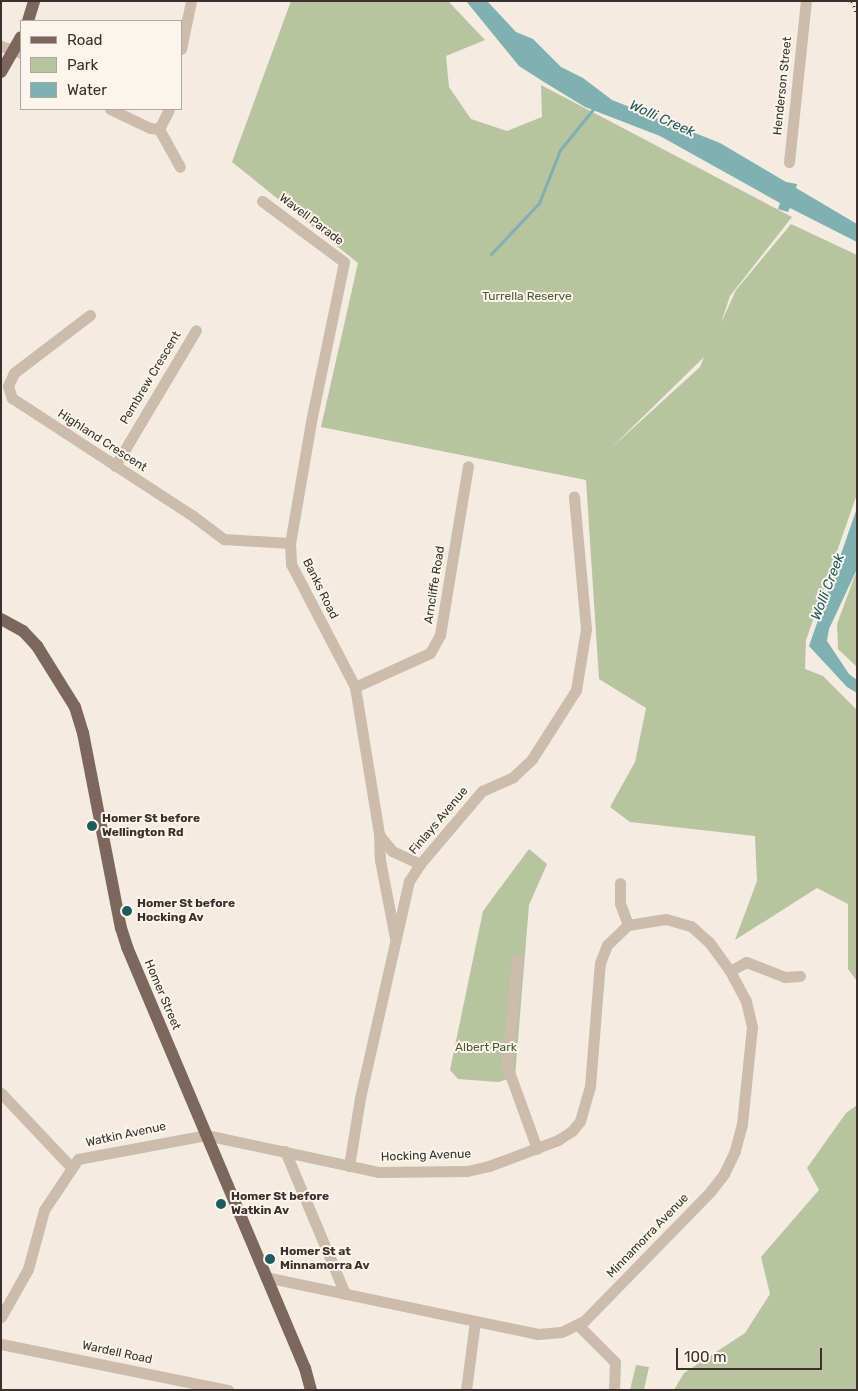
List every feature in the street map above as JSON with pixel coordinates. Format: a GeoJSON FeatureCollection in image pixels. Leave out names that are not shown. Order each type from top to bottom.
{"type":"FeatureCollection","features":[{"type":"Feature","properties":{"kind":"main road"},"geometry":{"type":"LineString","coordinates":[[28,20],[34,1]]}},
{"type":"Feature","properties":{"kind":"main road"},"geometry":{"type":"LineString","coordinates":[[1,72],[18,51]]}},
{"type":"Feature","properties":{"kind":"main road","name":"Homer Street"},"geometry":{"type":"LineString","coordinates":[[1,619],[23,631],[37,646],[75,707],[83,733],[123,934],[138,974],[305,1368],[311,1390]]}},
{"type":"Feature","properties":{"kind":"street"},"geometry":{"type":"LineString","coordinates":[[182,44],[191,1]]}},
{"type":"Feature","properties":{"kind":"street","name":"Henderson Street"},"geometry":{"type":"LineString","coordinates":[[801,1],[805,14]]}},
{"type":"Feature","properties":{"kind":"street","name":"Henderson Street"},"geometry":{"type":"LineString","coordinates":[[788,162],[806,1]]}},
{"type":"Feature","properties":{"kind":"street"},"geometry":{"type":"LineString","coordinates":[[1,46],[18,51]]}},
{"type":"Feature","properties":{"kind":"street"},"geometry":{"type":"LineString","coordinates":[[112,110],[150,128],[159,129]]}},
{"type":"Feature","properties":{"kind":"street"},"geometry":{"type":"LineString","coordinates":[[159,129],[168,110]]}},
{"type":"Feature","properties":{"kind":"street"},"geometry":{"type":"LineString","coordinates":[[159,129],[180,166]]}},
{"type":"Feature","properties":{"kind":"street","name":"Wavell Parade"},"geometry":{"type":"LineString","coordinates":[[262,200],[344,262]]}},
{"type":"Feature","properties":{"kind":"street","name":"Banks Road"},"geometry":{"type":"LineString","coordinates":[[344,262],[311,422],[290,543],[291,564],[355,687],[379,834],[380,860],[395,938]]}},
{"type":"Feature","properties":{"kind":"street","name":"Highland Crescent"},"geometry":{"type":"LineString","coordinates":[[90,315],[14,373],[8,386],[12,398],[193,516],[224,539],[290,543]]}},
{"type":"Feature","properties":{"kind":"street","name":"Pembrew Crescent"},"geometry":{"type":"LineString","coordinates":[[115,466],[196,330]]}},
{"type":"Feature","properties":{"kind":"street","name":"Arncliffe Road"},"geometry":{"type":"LineString","coordinates":[[355,687],[430,654],[440,635],[468,466]]}},
{"type":"Feature","properties":{"kind":"street","name":"Finlays Avenue"},"geometry":{"type":"LineString","coordinates":[[349,1166],[360,1098],[404,895],[409,881],[420,864],[482,791],[514,777],[532,759],[576,690],[586,629],[574,497]]}},
{"type":"Feature","properties":{"kind":"street"},"geometry":{"type":"LineString","coordinates":[[379,834],[392,851],[420,864]]}},
{"type":"Feature","properties":{"kind":"street"},"geometry":{"type":"LineString","coordinates":[[620,883],[620,903],[628,925]]}},
{"type":"Feature","properties":{"kind":"street","name":"Minnamorra Avenue"},"geometry":{"type":"LineString","coordinates":[[266,1277],[538,1334],[561,1332],[578,1325],[594,1312],[710,1192],[724,1174],[735,1151],[742,1124],[752,1028],[746,1001],[730,972],[708,942],[690,926],[666,919],[628,925]]}},
{"type":"Feature","properties":{"kind":"street","name":"Hocking Avenue"},"geometry":{"type":"LineString","coordinates":[[206,1135],[379,1172],[467,1171],[537,1150],[572,1131],[580,1121],[590,1086],[600,963],[607,945],[628,925]]}},
{"type":"Feature","properties":{"kind":"street"},"geometry":{"type":"LineString","coordinates":[[517,960],[507,1066],[537,1150]]}},
{"type":"Feature","properties":{"kind":"street"},"geometry":{"type":"LineString","coordinates":[[730,972],[746,962],[785,977],[800,976]]}},
{"type":"Feature","properties":{"kind":"street"},"geometry":{"type":"LineString","coordinates":[[1,1093],[71,1167],[44,1210],[28,1269],[1,1317]]}},
{"type":"Feature","properties":{"kind":"street","name":"Watkin Avenue"},"geometry":{"type":"LineString","coordinates":[[71,1167],[78,1159],[206,1135]]}},
{"type":"Feature","properties":{"kind":"street"},"geometry":{"type":"LineString","coordinates":[[285,1151],[345,1294]]}},
{"type":"Feature","properties":{"kind":"street"},"geometry":{"type":"LineString","coordinates":[[466,1390],[475,1322]]}},
{"type":"Feature","properties":{"kind":"street"},"geometry":{"type":"LineString","coordinates":[[578,1325],[615,1362],[614,1390]]}},
{"type":"Feature","properties":{"kind":"street","name":"Wardell Road"},"geometry":{"type":"LineString","coordinates":[[1,1344],[228,1390]]}},
{"type":"Feature","properties":{"kind":"green space","name":"Turrella Reserve"},"geometry":{"type":"Polygon","coordinates":[[[291,1],[448,1],[485,40],[446,56],[449,87],[471,119],[507,131],[542,117],[541,85],[792,217],[730,296],[721,323],[736,290],[791,224],[857,255],[857,494],[806,640],[805,669],[823,676],[857,710],[857,981],[848,969],[848,904],[817,888],[735,940],[757,881],[755,836],[630,822],[610,807],[635,762],[646,708],[599,679],[586,480],[321,427],[358,263],[232,162],[291,1]],[[704,357],[610,449],[700,367],[704,357]]]}},
{"type":"Feature","properties":{"kind":"green space"},"geometry":{"type":"Polygon","coordinates":[[[857,570],[857,667],[838,649],[837,624],[857,570]]]}},
{"type":"Feature","properties":{"kind":"green space","name":"Albert Park"},"geometry":{"type":"Polygon","coordinates":[[[529,849],[547,864],[529,905],[515,1077],[498,1082],[458,1079],[450,1070],[483,911],[529,849]]]}},
{"type":"Feature","properties":{"kind":"green space"},"geometry":{"type":"Polygon","coordinates":[[[857,1105],[857,1390],[674,1390],[684,1373],[745,1333],[770,1294],[761,1257],[819,1190],[807,1168],[846,1113],[857,1105]]]}},
{"type":"Feature","properties":{"kind":"green space"},"geometry":{"type":"Polygon","coordinates":[[[636,1365],[649,1367],[644,1390],[630,1390],[636,1365]]]}},
{"type":"Feature","properties":{"kind":"water"},"geometry":{"type":"Polygon","coordinates":[[[466,1],[487,1],[516,32],[533,39],[561,67],[583,78],[612,100],[720,143],[786,182],[797,184],[796,188],[857,224],[857,242],[790,208],[788,212],[778,209],[780,203],[660,136],[585,107],[544,82],[519,66],[466,1]]]}},
{"type":"Feature","properties":{"kind":"water"},"geometry":{"type":"Polygon","coordinates":[[[857,508],[857,569],[829,629],[827,641],[849,674],[857,680],[857,693],[847,687],[809,646],[857,508]]]}},
{"type":"Feature","properties":{"kind":"waterway"},"geometry":{"type":"LineString","coordinates":[[491,254],[539,203],[560,150],[595,107]]}},
{"type":"Feature","properties":{"kind":"railway"},"geometry":{"type":"LineString","coordinates":[[852,1],[857,15]]}},
{"type":"Feature","properties":{"kind":"place","name":"Homer St before Wellington Rd"},"geometry":{"type":"Point","coordinates":[92,826]}},
{"type":"Feature","properties":{"kind":"place","name":"Homer St before Hocking Av"},"geometry":{"type":"Point","coordinates":[127,911]}},
{"type":"Feature","properties":{"kind":"place","name":"Homer St before Watkin Av"},"geometry":{"type":"Point","coordinates":[221,1204]}},
{"type":"Feature","properties":{"kind":"place","name":"Homer St at Minnamorra Av"},"geometry":{"type":"Point","coordinates":[270,1259]}},
{"type":"Feature","properties":{"kind":"water label","name":"Wolli Creek"},"geometry":{"type":"Point","coordinates":[662,119]}},
{"type":"Feature","properties":{"kind":"water label","name":"Wolli Creek"},"geometry":{"type":"Point","coordinates":[828,587]}}]}
